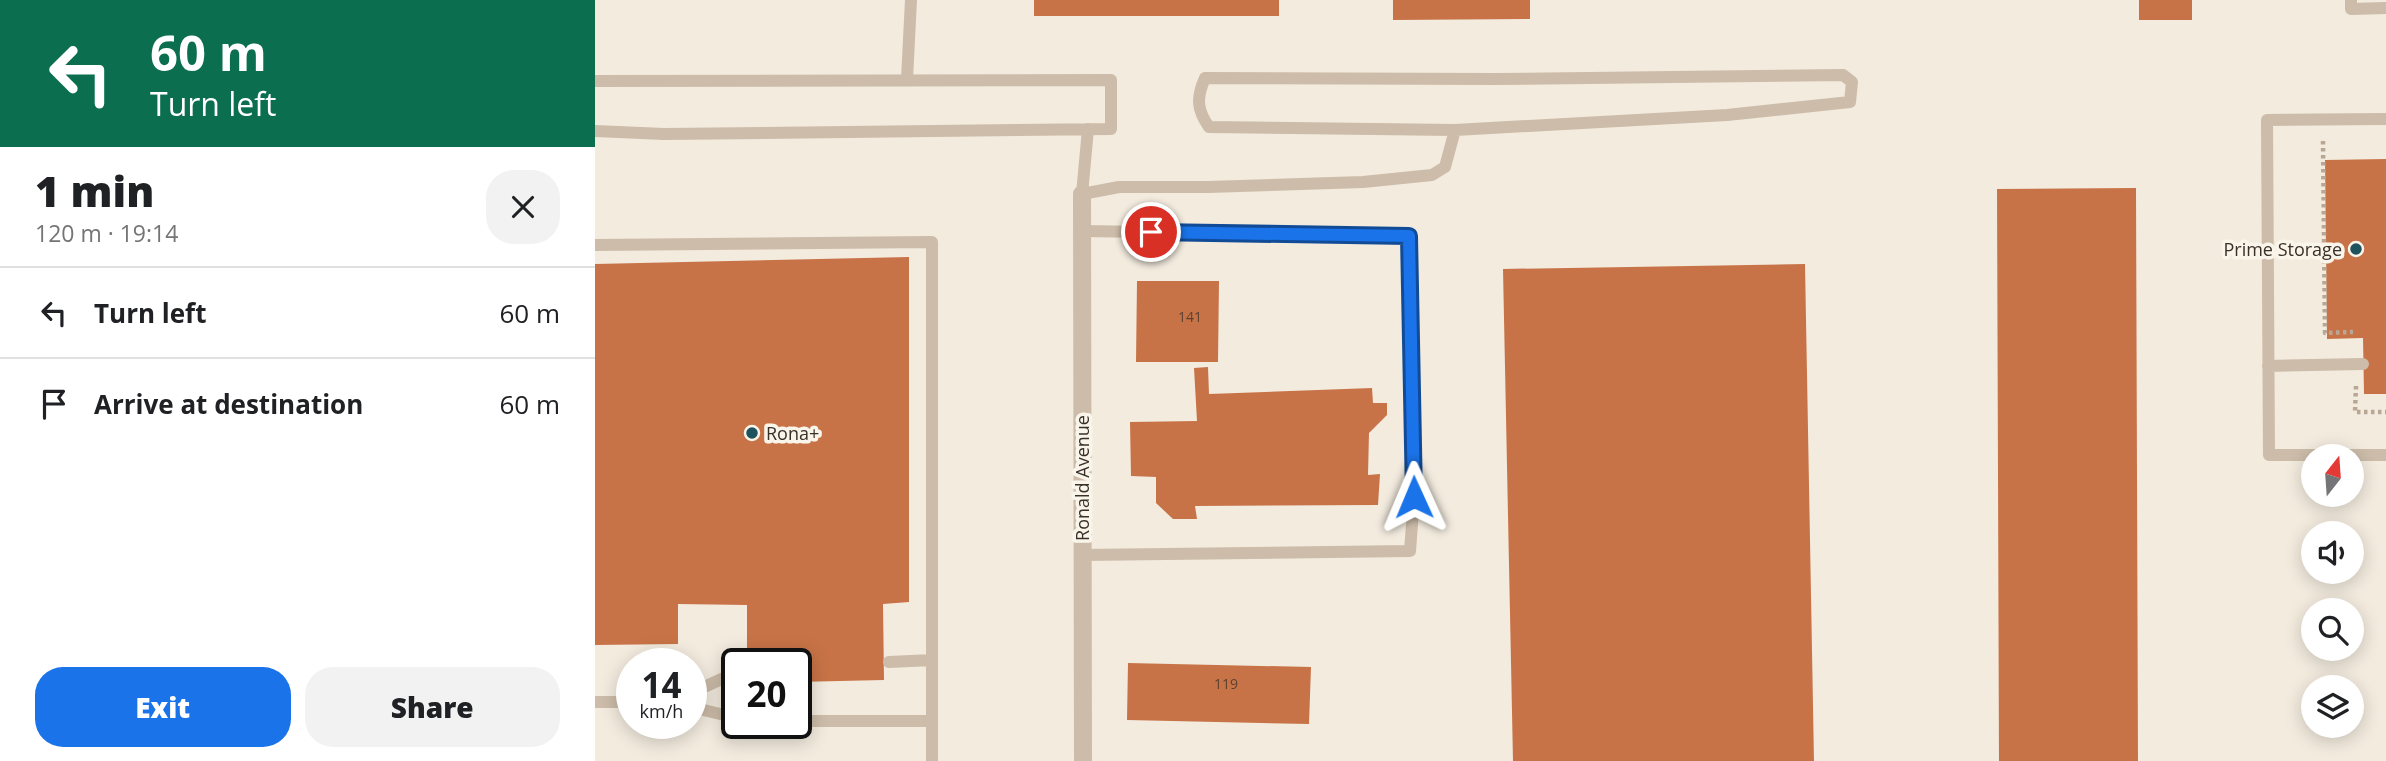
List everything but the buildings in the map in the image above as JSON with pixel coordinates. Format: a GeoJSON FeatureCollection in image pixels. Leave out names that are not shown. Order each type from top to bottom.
{"type":"FeatureCollection","features":[{"type":"Feature","properties":{"kind":"street","name":"Ronald Avenue"},"geometry":{"type":"LineString","coordinates":[[1082,194],[1083,761]]}},
{"type":"Feature","properties":{"kind":"lane"},"geometry":{"type":"LineString","coordinates":[[907,79],[911,0]]}},
{"type":"Feature","properties":{"kind":"lane"},"geometry":{"type":"LineString","coordinates":[[2351,0],[2351,9],[2386,8]]}},
{"type":"Feature","properties":{"kind":"lane"},"geometry":{"type":"LineString","coordinates":[[1843,75],[1852,82],[1850,102],[1727,115],[1455,130],[1209,127],[1201,116],[1198,94],[1205,78],[1496,79],[1843,75]]}},
{"type":"Feature","properties":{"kind":"lane"},"geometry":{"type":"LineString","coordinates":[[595,81],[1111,80],[1111,129],[664,134],[595,131]]}},
{"type":"Feature","properties":{"kind":"lane"},"geometry":{"type":"LineString","coordinates":[[2386,119],[2267,120],[2269,455],[2386,455]]}},
{"type":"Feature","properties":{"kind":"lane"},"geometry":{"type":"LineString","coordinates":[[1088,129],[1082,194],[1119,187],[1363,182],[1432,175],[1445,167],[1455,130]]}},
{"type":"Feature","properties":{"kind":"lane"},"geometry":{"type":"LineString","coordinates":[[1082,231],[1409,236],[1414,497],[1410,551],[1083,555]]}},
{"type":"Feature","properties":{"kind":"lane"},"geometry":{"type":"LineString","coordinates":[[595,245],[932,242],[932,761]]}},
{"type":"Feature","properties":{"kind":"lane"},"geometry":{"type":"LineString","coordinates":[[2268,366],[2363,364]]}},
{"type":"Feature","properties":{"kind":"lane"},"geometry":{"type":"LineString","coordinates":[[889,662],[932,660]]}},
{"type":"Feature","properties":{"kind":"lane"},"geometry":{"type":"LineString","coordinates":[[595,702],[616,702]]}},
{"type":"Feature","properties":{"kind":"lane"},"geometry":{"type":"LineString","coordinates":[[812,721],[932,721]]}},
{"type":"Feature","properties":{"kind":"path"},"geometry":{"type":"LineString","coordinates":[[2336,139],[2323,139],[2325,333],[2354,332]]}},
{"type":"Feature","properties":{"kind":"path"},"geometry":{"type":"LineString","coordinates":[[2355,386],[2355,412],[2386,412]]}},
{"type":"Feature","properties":{"kind":"place","name":"Prime Storage"},"geometry":{"type":"Point","coordinates":[2356,249]}},
{"type":"Feature","properties":{"kind":"place","name":"Rona+"},"geometry":{"type":"Point","coordinates":[752,433]}},
{"type":"Feature","properties":{"kind":"route"},"geometry":{"type":"LineString","coordinates":[[1151,232],[1409,236],[1414,497]]}}]}
